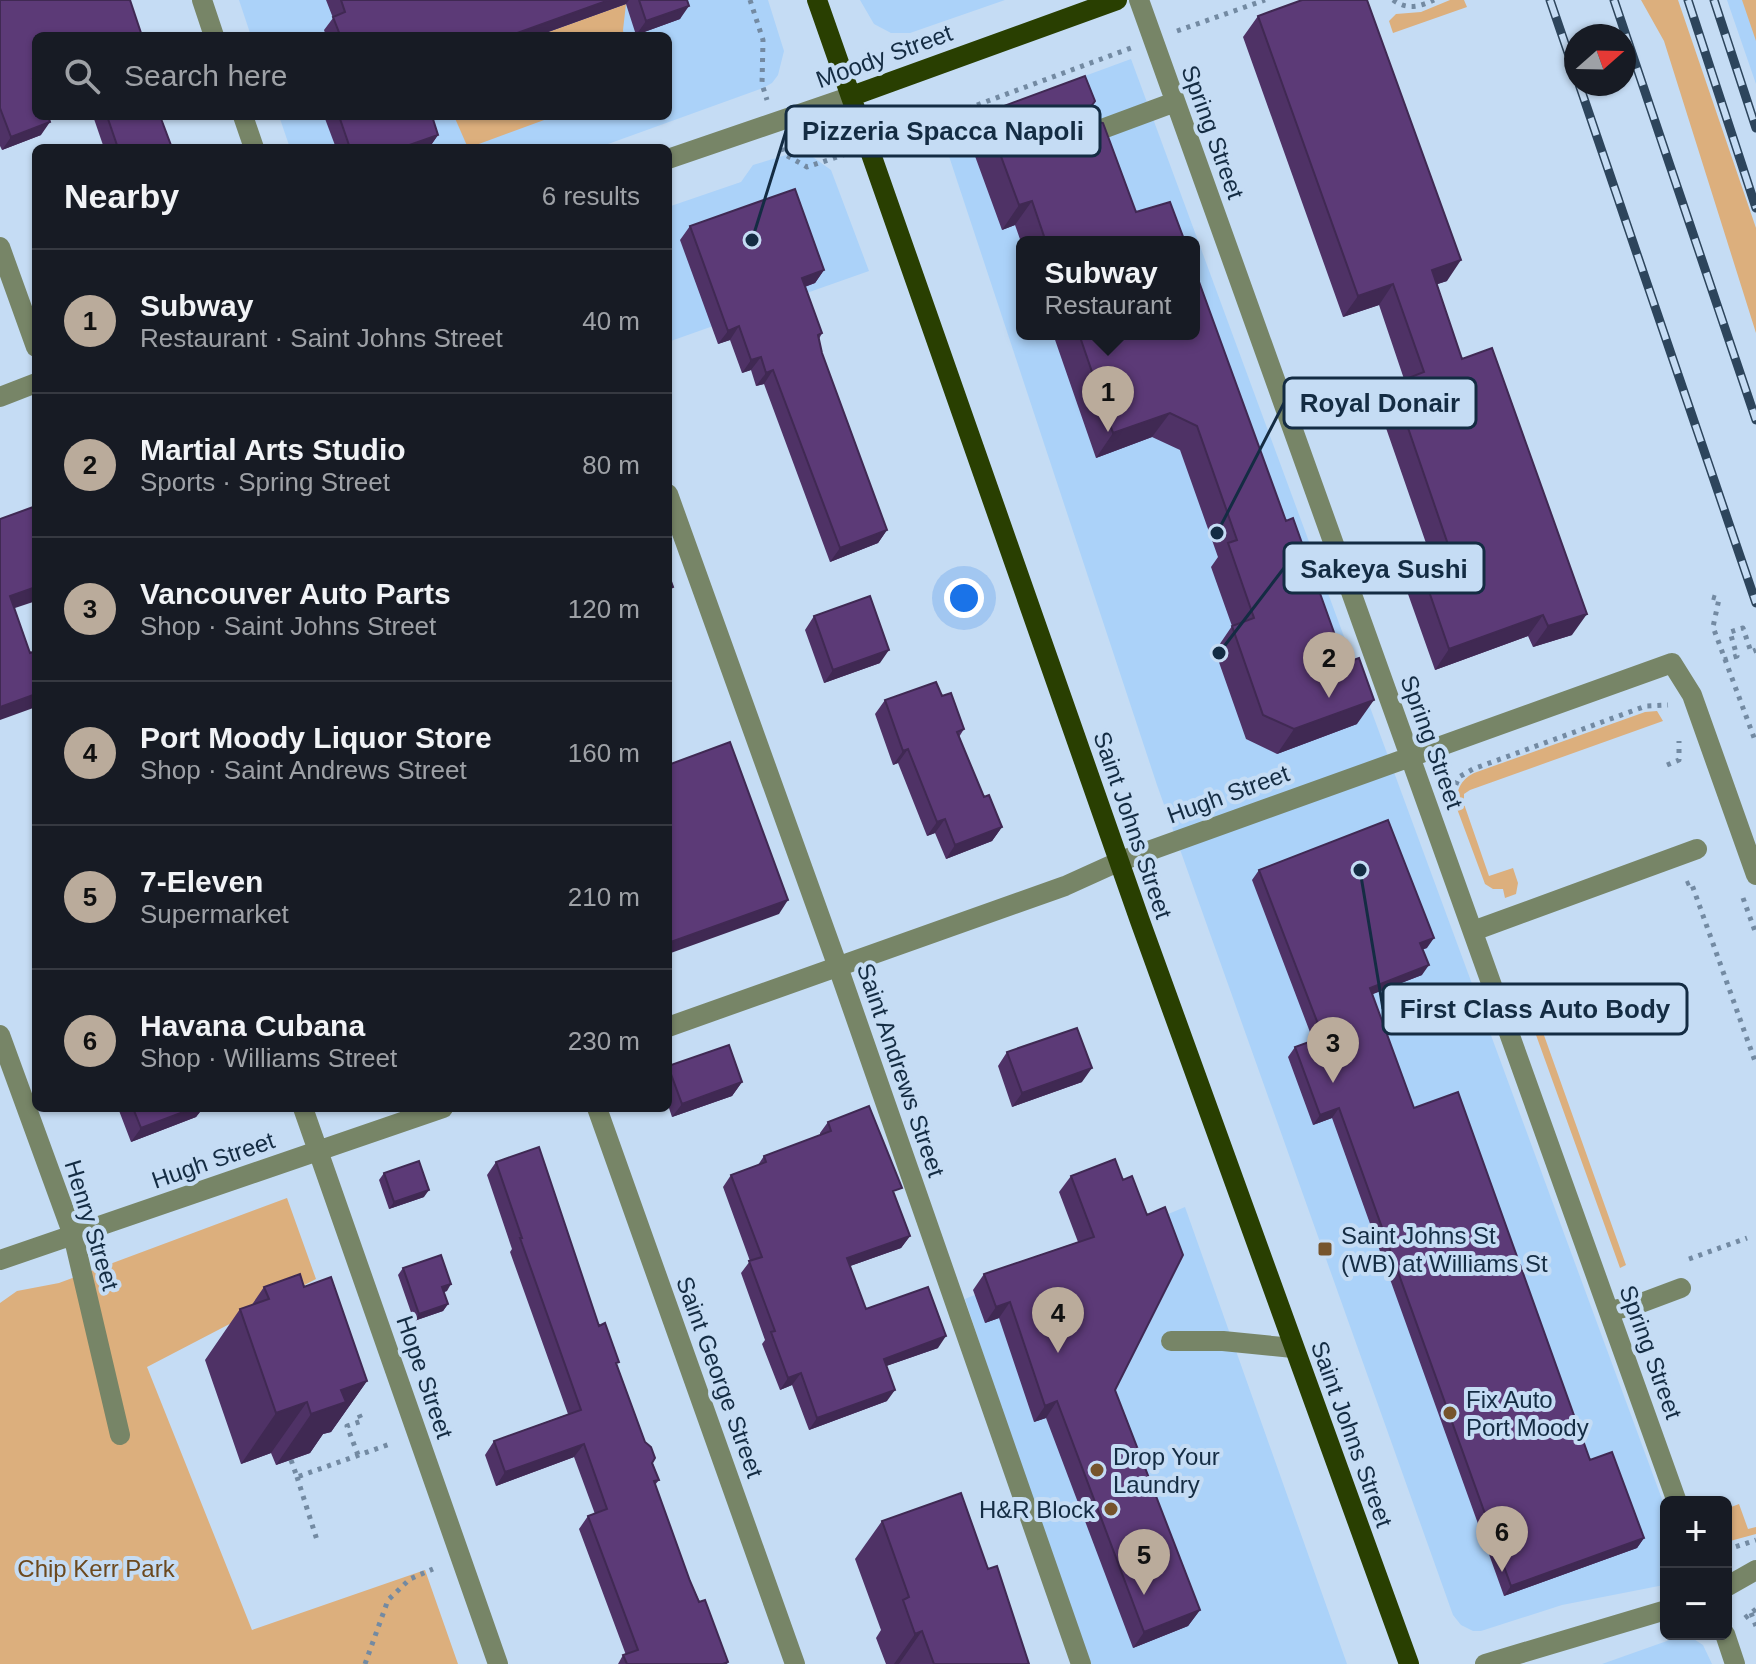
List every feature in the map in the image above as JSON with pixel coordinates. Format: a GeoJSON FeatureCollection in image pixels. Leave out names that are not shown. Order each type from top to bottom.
{"type":"FeatureCollection","features":[{"type":"Feature","properties":{"kind":"main road","name":"Saint Johns Street"},"geometry":{"type":"LineString","coordinates":[[817,0],[1118,862],[1409,1664]]}},
{"type":"Feature","properties":{"kind":"main road","name":"Moody Street"},"geometry":{"type":"LineString","coordinates":[[852,96],[1111,1]]}},
{"type":"Feature","properties":{"kind":"street"},"geometry":{"type":"LineString","coordinates":[[202,0],[213,32]]}},
{"type":"Feature","properties":{"kind":"street","name":"Spring Street"},"geometry":{"type":"LineString","coordinates":[[1139,0],[1675,1496]]}},
{"type":"Feature","properties":{"kind":"street","name":"Moody Street"},"geometry":{"type":"LineString","coordinates":[[672,158],[852,96]]}},
{"type":"Feature","properties":{"kind":"street"},"geometry":{"type":"LineString","coordinates":[[1086,135],[1175,102]]}},
{"type":"Feature","properties":{"kind":"street"},"geometry":{"type":"LineString","coordinates":[[244,120],[253,144]]}},
{"type":"Feature","properties":{"kind":"street"},"geometry":{"type":"LineString","coordinates":[[0,247],[32,336]]}},
{"type":"Feature","properties":{"kind":"street"},"geometry":{"type":"LineString","coordinates":[[0,397],[32,385]]}},
{"type":"Feature","properties":{"kind":"street","name":"Saint Andrews Street"},"geometry":{"type":"LineString","coordinates":[[672,505],[838,967],[1081,1664]]}},
{"type":"Feature","properties":{"kind":"street","name":"Hugh Street"},"geometry":{"type":"LineString","coordinates":[[672,1026],[1065,886],[1118,862],[1672,663],[1692,695],[1756,875]]}},
{"type":"Feature","properties":{"kind":"street"},"geometry":{"type":"LineString","coordinates":[[1473,931],[1697,849]]}},
{"type":"Feature","properties":{"kind":"street","name":"Henry Street"},"geometry":{"type":"LineString","coordinates":[[0,1035],[73,1235],[120,1435]]}},
{"type":"Feature","properties":{"kind":"street","name":"Hope Street"},"geometry":{"type":"LineString","coordinates":[[304,1112],[498,1664]]}},
{"type":"Feature","properties":{"kind":"street","name":"Hugh Street"},"geometry":{"type":"LineString","coordinates":[[0,1260],[431,1112]]}},
{"type":"Feature","properties":{"kind":"street","name":"Saint George Street"},"geometry":{"type":"LineString","coordinates":[[598,1112],[795,1664]]}},
{"type":"Feature","properties":{"kind":"street"},"geometry":{"type":"LineString","coordinates":[[1609,1311],[1633,1306],[1681,1288]]}},
{"type":"Feature","properties":{"kind":"street"},"geometry":{"type":"LineString","coordinates":[[1171,1341],[1223,1341],[1293,1348]]}},
{"type":"Feature","properties":{"kind":"street"},"geometry":{"type":"LineString","coordinates":[[1732,1584],[1756,1570]]}},
{"type":"Feature","properties":{"kind":"street"},"geometry":{"type":"LineString","coordinates":[[1485,1664],[1660,1612]]}},
{"type":"Feature","properties":{"kind":"street"},"geometry":{"type":"LineString","coordinates":[[1727,1640],[1735,1664]]}},
{"type":"Feature","properties":{"kind":"path"},"geometry":{"type":"LineString","coordinates":[[750,0],[763,40],[763,88]]}},
{"type":"Feature","properties":{"kind":"path"},"geometry":{"type":"LineString","coordinates":[[1173,32],[1265,0]]}},
{"type":"Feature","properties":{"kind":"path"},"geometry":{"type":"LineString","coordinates":[[1393,0],[1401,6],[1414,7],[1434,0]]}},
{"type":"Feature","properties":{"kind":"path"},"geometry":{"type":"LineString","coordinates":[[935,125],[958,112],[1137,45]]}},
{"type":"Feature","properties":{"kind":"path"},"geometry":{"type":"LineString","coordinates":[[784,154],[807,167],[822,162]]}},
{"type":"Feature","properties":{"kind":"path"},"geometry":{"type":"LineString","coordinates":[[1712,597],[1719,599],[1713,627],[1756,743]]}},
{"type":"Feature","properties":{"kind":"path"},"geometry":{"type":"LineString","coordinates":[[1724,660],[1737,656],[1730,632],[1743,628],[1751,652],[1756,650]]}},
{"type":"Feature","properties":{"kind":"path"},"geometry":{"type":"LineString","coordinates":[[1455,784],[1459,777],[1473,769],[1646,706],[1671,704],[1675,714]]}},
{"type":"Feature","properties":{"kind":"path"},"geometry":{"type":"LineString","coordinates":[[1683,734],[1687,744]]}},
{"type":"Feature","properties":{"kind":"path"},"geometry":{"type":"LineString","coordinates":[[1667,765],[1679,760],[1679,751]]}},
{"type":"Feature","properties":{"kind":"path"},"geometry":{"type":"LineString","coordinates":[[1681,886],[1691,882],[1756,1064]]}},
{"type":"Feature","properties":{"kind":"path"},"geometry":{"type":"LineString","coordinates":[[1740,889],[1756,934]]}},
{"type":"Feature","properties":{"kind":"path"},"geometry":{"type":"LineString","coordinates":[[1689,1259],[1747,1238]]}},
{"type":"Feature","properties":{"kind":"path"},"geometry":{"type":"LineString","coordinates":[[358,1412],[362,1421],[347,1426],[358,1455]]}},
{"type":"Feature","properties":{"kind":"path"},"geometry":{"type":"LineString","coordinates":[[297,1477],[390,1444]]}},
{"type":"Feature","properties":{"kind":"path"},"geometry":{"type":"LineString","coordinates":[[291,1460],[317,1540]]}},
{"type":"Feature","properties":{"kind":"path"},"geometry":{"type":"LineString","coordinates":[[365,1664],[388,1600],[410,1579],[433,1569]]}},
{"type":"Feature","properties":{"kind":"path"},"geometry":{"type":"LineString","coordinates":[[1745,1619],[1754,1611]]}},
{"type":"Feature","properties":{"kind":"path"},"geometry":{"type":"LineString","coordinates":[[1754,1611],[1756,1626]]}},
{"type":"Feature","properties":{"kind":"shaded area"},"geometry":{"type":"Polygon","coordinates":[[[239,0],[768,0],[784,51],[778,75],[763,88],[608,144],[289,144],[280,120],[672,120],[672,32],[250,32],[239,0]]]}},
{"type":"Feature","properties":{"kind":"shaded area"},"geometry":{"type":"Polygon","coordinates":[[[860,0],[1005,0],[910,33],[891,33],[874,24],[860,0]]]}},
{"type":"Feature","properties":{"kind":"shaded area"},"geometry":{"type":"Polygon","coordinates":[[[1727,0],[1756,0],[1756,84],[1727,0]]]}},
{"type":"Feature","properties":{"kind":"shaded area"},"geometry":{"type":"Polygon","coordinates":[[[1131,59],[1196,236],[1016,236],[1016,340],[1200,340],[1200,246],[1661,1496],[1660,1586],[1562,1605],[1481,1631],[1461,1625],[1453,1615],[1157,785],[940,129],[1131,59]]]}},
{"type":"Feature","properties":{"kind":"shaded area"},"geometry":{"type":"Polygon","coordinates":[[[793,153],[810,155],[831,170],[869,271],[672,341],[672,206],[741,182],[753,165],[793,153]]]}},
{"type":"Feature","properties":{"kind":"shaded area"},"geometry":{"type":"Polygon","coordinates":[[[1185,1207],[1347,1664],[1086,1664],[965,1299],[1185,1207]]]}},
{"type":"Feature","properties":{"kind":"shaded area"},"geometry":{"type":"Polygon","coordinates":[[[1670,1640],[1695,1640],[1703,1645],[1712,1664],[1602,1664],[1670,1640]]]}},
{"type":"Feature","properties":{"kind":"green space"},"geometry":{"type":"Polygon","coordinates":[[[1450,0],[1464,0],[1467,7],[1393,33],[1389,21],[1396,14],[1421,12],[1450,0]]]}},
{"type":"Feature","properties":{"kind":"green space"},"geometry":{"type":"Polygon","coordinates":[[[1641,0],[1678,0],[1756,228],[1756,333],[1664,41],[1641,0]]]}},
{"type":"Feature","properties":{"kind":"green space"},"geometry":{"type":"Polygon","coordinates":[[[1742,0],[1756,0],[1756,41],[1742,0]]]}},
{"type":"Feature","properties":{"kind":"green space"},"geometry":{"type":"Polygon","coordinates":[[[626,4],[623,32],[548,32],[626,4]]]}},
{"type":"Feature","properties":{"kind":"green space"},"geometry":{"type":"Polygon","coordinates":[[[456,120],[544,120],[479,144],[466,144],[456,120]]]}},
{"type":"Feature","properties":{"kind":"green space"},"geometry":{"type":"Polygon","coordinates":[[[1657,711],[1663,721],[1464,794],[1464,804],[1489,876],[1513,868],[1518,883],[1516,894],[1505,898],[1503,889],[1493,889],[1485,884],[1456,806],[1458,791],[1465,779],[1474,773],[1645,712],[1657,711]]]}},
{"type":"Feature","properties":{"kind":"green space"},"geometry":{"type":"Polygon","coordinates":[[[1522,984],[1526,997],[1530,996],[1626,1265],[1620,1268],[1518,985],[1522,984]]]}},
{"type":"Feature","properties":{"kind":"green space","name":"Chip Kerr Park"},"geometry":{"type":"Polygon","coordinates":[[[287,1198],[316,1279],[147,1367],[252,1630],[425,1570],[458,1664],[0,1664],[0,1303],[17,1291],[59,1283],[287,1198]]]}},
{"type":"Feature","properties":{"kind":"green space"},"geometry":{"type":"Polygon","coordinates":[[[1739,1504],[1748,1529],[1756,1527],[1756,1534],[1732,1540],[1732,1507],[1739,1504]]]}},
{"type":"Feature","properties":{"kind":"building"},"geometry":{"type":"Polygon","coordinates":[[[0,0],[130,0],[141,32],[32,32],[32,120],[50,122],[11,137],[0,108],[0,0]]]}},
{"type":"Feature","properties":{"kind":"building"},"geometry":{"type":"Polygon","coordinates":[[[341,0],[609,0],[520,32],[339,32],[333,17],[345,12],[341,0]]]}},
{"type":"Feature","properties":{"kind":"building"},"geometry":{"type":"Polygon","coordinates":[[[639,0],[687,0],[689,6],[646,21],[639,0]]]}},
{"type":"Feature","properties":{"kind":"building"},"geometry":{"type":"Polygon","coordinates":[[[1302,0],[1367,0],[1461,260],[1432,270],[1462,359],[1492,348],[1587,614],[1548,626],[1543,615],[1449,649],[1423,574],[1454,562],[1393,384],[1424,372],[1393,284],[1358,296],[1258,16],[1302,0]]]}},
{"type":"Feature","properties":{"kind":"building"},"geometry":{"type":"Polygon","coordinates":[[[1085,76],[1095,101],[1090,108],[1091,116],[1103,123],[1136,212],[1170,202],[1183,236],[1044,236],[1032,201],[1019,205],[985,113],[1085,76]]]}},
{"type":"Feature","properties":{"kind":"building"},"geometry":{"type":"Polygon","coordinates":[[[108,120],[162,120],[170,144],[117,144],[108,120]]]}},
{"type":"Feature","properties":{"kind":"building"},"geometry":{"type":"Polygon","coordinates":[[[340,120],[433,120],[438,135],[412,144],[349,144],[340,120]]]}},
{"type":"Feature","properties":{"kind":"building"},"geometry":{"type":"Polygon","coordinates":[[[795,189],[824,270],[802,278],[822,333],[818,335],[822,353],[887,530],[840,548],[773,370],[766,373],[761,357],[751,360],[739,326],[728,331],[690,226],[795,189]]]}},
{"type":"Feature","properties":{"kind":"building"},"geometry":{"type":"Polygon","coordinates":[[[1200,284],[1286,521],[1293,518],[1345,663],[1359,658],[1374,700],[1294,729],[1263,715],[1232,626],[1254,618],[1228,543],[1237,540],[1197,426],[1170,413],[1113,433],[1081,340],[1200,340],[1200,284]]]}},
{"type":"Feature","properties":{"kind":"building"},"geometry":{"type":"Polygon","coordinates":[[[32,507],[32,588],[10,596],[32,652],[32,695],[0,707],[0,519],[32,507]]]}},
{"type":"Feature","properties":{"kind":"building"},"geometry":{"type":"Polygon","coordinates":[[[870,596],[889,650],[833,670],[814,616],[870,596]]]}},
{"type":"Feature","properties":{"kind":"building"},"geometry":{"type":"Polygon","coordinates":[[[936,682],[942,696],[951,693],[964,729],[957,732],[984,797],[989,795],[1002,827],[955,845],[945,819],[937,822],[908,749],[903,751],[885,700],[936,682]]]}},
{"type":"Feature","properties":{"kind":"building"},"geometry":{"type":"Polygon","coordinates":[[[730,742],[788,900],[672,942],[672,764],[730,742]]]}},
{"type":"Feature","properties":{"kind":"building"},"geometry":{"type":"Polygon","coordinates":[[[1388,820],[1434,938],[1420,943],[1429,965],[1370,988],[1414,1108],[1458,1092],[1590,1460],[1612,1452],[1644,1538],[1511,1586],[1339,1108],[1320,1115],[1295,1047],[1323,1037],[1259,870],[1388,820]]]}},
{"type":"Feature","properties":{"kind":"building"},"geometry":{"type":"Polygon","coordinates":[[[1077,1028],[1092,1068],[1022,1093],[1007,1052],[1077,1028]]]}},
{"type":"Feature","properties":{"kind":"building"},"geometry":{"type":"Polygon","coordinates":[[[729,1045],[742,1082],[682,1104],[672,1077],[672,1065],[729,1045]]]}},
{"type":"Feature","properties":{"kind":"building"},"geometry":{"type":"Polygon","coordinates":[[[869,1106],[902,1188],[893,1191],[910,1236],[847,1258],[866,1309],[928,1287],[946,1336],[884,1359],[895,1390],[817,1418],[801,1373],[788,1378],[771,1332],[775,1331],[749,1261],[762,1257],[731,1175],[766,1162],[764,1156],[831,1131],[828,1122],[869,1106]]]}},
{"type":"Feature","properties":{"kind":"building"},"geometry":{"type":"Polygon","coordinates":[[[135,1112],[183,1112],[141,1128],[135,1112]]]}},
{"type":"Feature","properties":{"kind":"building"},"geometry":{"type":"Polygon","coordinates":[[[539,1147],[599,1326],[605,1323],[645,1442],[651,1447],[655,1458],[652,1463],[659,1480],[654,1481],[690,1581],[699,1602],[705,1600],[728,1662],[723,1664],[627,1664],[623,1655],[638,1650],[588,1516],[607,1509],[584,1444],[505,1472],[494,1441],[581,1410],[496,1162],[539,1147]]]}},
{"type":"Feature","properties":{"kind":"building"},"geometry":{"type":"Polygon","coordinates":[[[1115,1159],[1123,1180],[1132,1176],[1147,1215],[1165,1207],[1183,1255],[1115,1390],[1200,1610],[1144,1632],[1057,1401],[1045,1406],[1010,1302],[996,1307],[984,1274],[1094,1237],[1071,1176],[1115,1159]]]}},
{"type":"Feature","properties":{"kind":"building"},"geometry":{"type":"Polygon","coordinates":[[[419,1161],[429,1190],[394,1202],[384,1173],[419,1161]]]}},
{"type":"Feature","properties":{"kind":"building"},"geometry":{"type":"Polygon","coordinates":[[[441,1255],[451,1284],[442,1287],[448,1304],[419,1314],[403,1268],[441,1255]]]}},
{"type":"Feature","properties":{"kind":"building"},"geometry":{"type":"Polygon","coordinates":[[[300,1274],[304,1287],[331,1277],[367,1381],[341,1390],[346,1402],[311,1414],[307,1402],[276,1413],[240,1309],[269,1299],[264,1287],[300,1274]]]}},
{"type":"Feature","properties":{"kind":"building"},"geometry":{"type":"Polygon","coordinates":[[[961,1493],[988,1569],[997,1566],[1029,1664],[934,1664],[922,1631],[915,1634],[903,1600],[909,1597],[882,1521],[961,1493]]]}},
{"type":"Feature","properties":{"kind":"railway"},"geometry":{"type":"LineString","coordinates":[[1550,0],[1564,41]]}},
{"type":"Feature","properties":{"kind":"railway"},"geometry":{"type":"LineString","coordinates":[[1614,0],[1756,420]]}},
{"type":"Feature","properties":{"kind":"railway"},"geometry":{"type":"LineString","coordinates":[[1688,0],[1756,208]]}},
{"type":"Feature","properties":{"kind":"railway"},"geometry":{"type":"LineString","coordinates":[[1714,0],[1756,128]]}},
{"type":"Feature","properties":{"kind":"railway"},"geometry":{"type":"LineString","coordinates":[[1583,96],[1756,603]]}},
{"type":"Feature","properties":{"kind":"place","name":"Pizzeria Spacca Napoli"},"geometry":{"type":"Point","coordinates":[752,240]}},
{"type":"Feature","properties":{"kind":"place","name":"Subway"},"geometry":{"type":"Point","coordinates":[1108,432]}},
{"type":"Feature","properties":{"kind":"place","name":"Royal Donair"},"geometry":{"type":"Point","coordinates":[1217,533]}},
{"type":"Feature","properties":{"kind":"place","name":"Sakeya Sushi"},"geometry":{"type":"Point","coordinates":[1219,653]}},
{"type":"Feature","properties":{"kind":"place","name":"Martial Arts Studio"},"geometry":{"type":"Point","coordinates":[1329,698]}},
{"type":"Feature","properties":{"kind":"place","name":"First Class Auto Body"},"geometry":{"type":"Point","coordinates":[1360,870]}},
{"type":"Feature","properties":{"kind":"place","name":"Vancouver Auto Parts"},"geometry":{"type":"Point","coordinates":[1333,1083]}},
{"type":"Feature","properties":{"kind":"place","name":"Saint Johns St (WB) at Williams St"},"geometry":{"type":"Point","coordinates":[1325,1249]}},
{"type":"Feature","properties":{"kind":"place","name":"Port Moody Liquor Store"},"geometry":{"type":"Point","coordinates":[1058,1353]}},
{"type":"Feature","properties":{"kind":"place","name":"Fix Auto Port Moody"},"geometry":{"type":"Point","coordinates":[1450,1413]}},
{"type":"Feature","properties":{"kind":"place","name":"Drop Your Laundry"},"geometry":{"type":"Point","coordinates":[1097,1470]}},
{"type":"Feature","properties":{"kind":"place","name":"H&R Block"},"geometry":{"type":"Point","coordinates":[1111,1509]}},
{"type":"Feature","properties":{"kind":"place","name":"Havana Cubana"},"geometry":{"type":"Point","coordinates":[1502,1572]}},
{"type":"Feature","properties":{"kind":"place","name":"7-Eleven"},"geometry":{"type":"Point","coordinates":[1144,1595]}}]}
